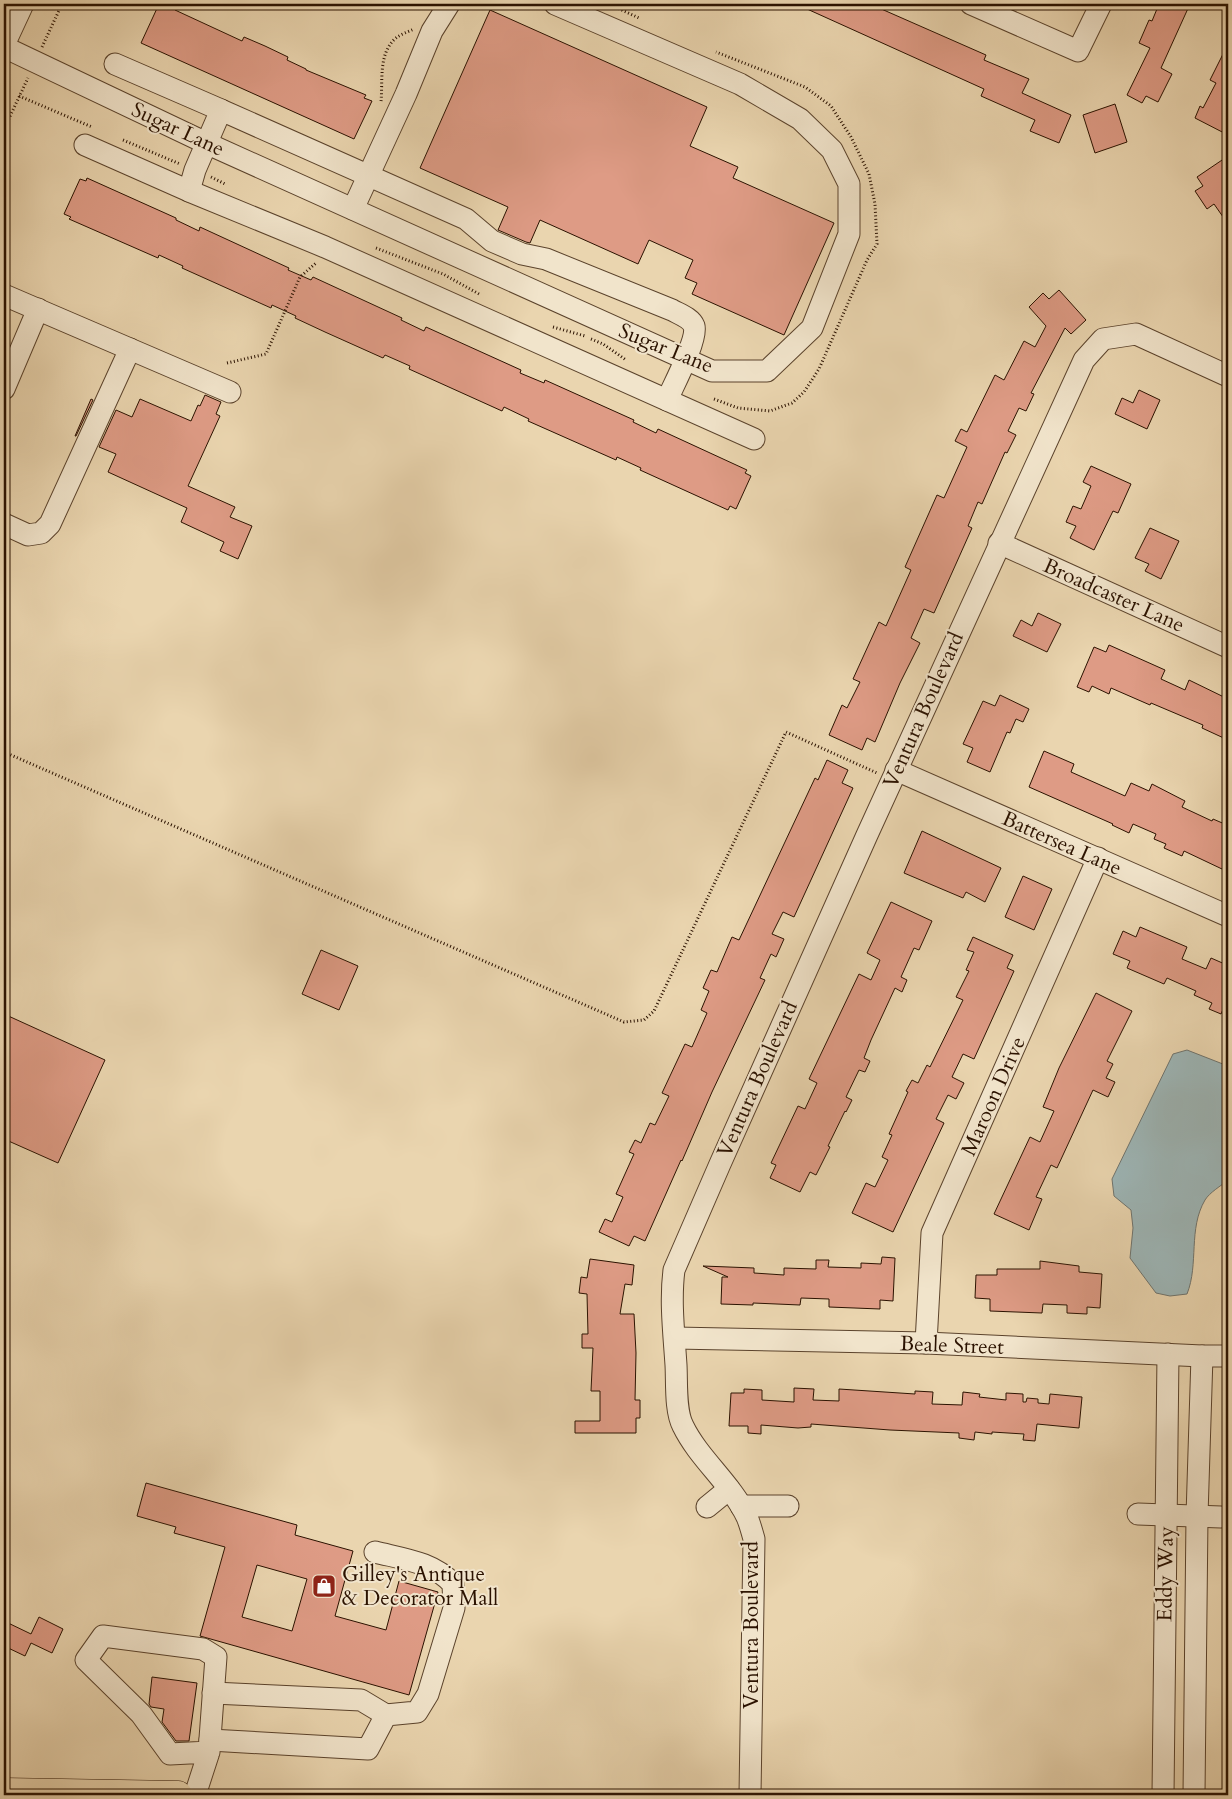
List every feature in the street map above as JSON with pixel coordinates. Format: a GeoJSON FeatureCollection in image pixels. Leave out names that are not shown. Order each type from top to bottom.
{"type":"FeatureCollection","features":[{"type":"Feature","properties":{"kind":"main road"},"geometry":{"type":"LineString","coordinates":[[4,1792],[178,1795]]}},
{"type":"Feature","properties":{"kind":"street"},"geometry":{"type":"LineString","coordinates":[[4,46],[23,4]]}},
{"type":"Feature","properties":{"kind":"street"},"geometry":{"type":"LineString","coordinates":[[353,210],[406,94],[432,31],[449,4]]}},
{"type":"Feature","properties":{"kind":"street","name":"Sugar Lane"},"geometry":{"type":"LineString","coordinates":[[4,46],[206,144],[712,371],[767,371],[812,328],[849,234],[849,184],[832,150],[800,119],[740,84],[554,4]]}},
{"type":"Feature","properties":{"kind":"street"},"geometry":{"type":"LineString","coordinates":[[971,4],[1078,51],[1101,4]]}},
{"type":"Feature","properties":{"kind":"street"},"geometry":{"type":"LineString","coordinates":[[116,64],[466,220],[492,241],[522,254],[546,258],[672,310],[688,319],[693,325],[694,334],[686,359],[667,400]]}},
{"type":"Feature","properties":{"kind":"street"},"geometry":{"type":"LineString","coordinates":[[189,191],[195,170],[221,110]]}},
{"type":"Feature","properties":{"kind":"street"},"geometry":{"type":"LineString","coordinates":[[85,145],[189,191],[325,247],[754,439]]}},
{"type":"Feature","properties":{"kind":"street"},"geometry":{"type":"LineString","coordinates":[[4,295],[230,392]]}},
{"type":"Feature","properties":{"kind":"street"},"geometry":{"type":"LineString","coordinates":[[4,389],[38,309]]}},
{"type":"Feature","properties":{"kind":"street","name":"Ventura Boulevard"},"geometry":{"type":"LineString","coordinates":[[750,1795],[754,1539],[747,1517],[735,1498],[692,1442],[682,1424],[678,1403],[672,1286],[674,1270],[894,775],[1068,390],[1084,360],[1103,339],[1136,334],[1228,376]]}},
{"type":"Feature","properties":{"kind":"street"},"geometry":{"type":"LineString","coordinates":[[4,524],[28,535],[41,533],[50,524],[130,349]]}},
{"type":"Feature","properties":{"kind":"street","name":"Broadcaster Lane"},"geometry":{"type":"LineString","coordinates":[[999,543],[1228,647]]}},
{"type":"Feature","properties":{"kind":"street","name":"Battersea Lane"},"geometry":{"type":"LineString","coordinates":[[894,775],[1098,858],[1228,916]]}},
{"type":"Feature","properties":{"kind":"street","name":"Maroon Drive"},"geometry":{"type":"LineString","coordinates":[[926,1343],[932,1233],[1098,858]]}},
{"type":"Feature","properties":{"kind":"street","name":"Beale Street"},"geometry":{"type":"LineString","coordinates":[[675,1338],[926,1343],[1228,1356]]}},
{"type":"Feature","properties":{"kind":"street","name":"Eddy Way"},"geometry":{"type":"LineString","coordinates":[[1163,1795],[1168,1354]]}},
{"type":"Feature","properties":{"kind":"street","name":"Eddy Way"},"geometry":{"type":"LineString","coordinates":[[1194,1795],[1202,1356]]}},
{"type":"Feature","properties":{"kind":"street"},"geometry":{"type":"LineString","coordinates":[[707,1507],[735,1498],[788,1506]]}},
{"type":"Feature","properties":{"kind":"street"},"geometry":{"type":"LineString","coordinates":[[1138,1514],[1221,1517]]}},
{"type":"Feature","properties":{"kind":"street"},"geometry":{"type":"LineString","coordinates":[[214,1693],[361,1700],[386,1715],[418,1712],[428,1694],[454,1608],[453,1584],[445,1575],[430,1566],[374,1552]]}},
{"type":"Feature","properties":{"kind":"street"},"geometry":{"type":"LineString","coordinates":[[195,1795],[209,1746],[216,1657],[203,1649],[103,1636],[86,1660],[141,1714],[170,1754],[209,1746],[368,1749],[386,1715]]}},
{"type":"Feature","properties":{"kind":"path"},"geometry":{"type":"LineString","coordinates":[[609,4],[643,20]]}},
{"type":"Feature","properties":{"kind":"path"},"geometry":{"type":"LineString","coordinates":[[710,398],[738,408],[770,411],[792,403],[804,392],[819,369],[867,260],[877,244],[874,204],[869,174],[851,137],[831,106],[805,87],[712,50]]}},
{"type":"Feature","properties":{"kind":"path"},"geometry":{"type":"LineString","coordinates":[[369,245],[443,274],[486,298]]}},
{"type":"Feature","properties":{"kind":"path"},"geometry":{"type":"LineString","coordinates":[[227,362],[266,354],[300,277],[320,260],[325,247]]}},
{"type":"Feature","properties":{"kind":"path"},"geometry":{"type":"LineString","coordinates":[[551,327],[583,335],[603,344],[629,362]]}},
{"type":"Feature","properties":{"kind":"path"},"geometry":{"type":"LineString","coordinates":[[4,752],[624,1022],[644,1020],[654,1011],[786,732],[894,775]]}},
{"type":"Feature","properties":{"kind":"water"},"geometry":{"type":"Polygon","coordinates":[[[1187,1050],[1228,1066],[1228,1180],[1207,1197],[1200,1211],[1195,1235],[1191,1283],[1187,1294],[1170,1296],[1156,1293],[1130,1258],[1133,1228],[1131,1210],[1114,1196],[1112,1179],[1173,1054],[1187,1050]]]}},
{"type":"Feature","properties":{"kind":"building"},"geometry":{"type":"Polygon","coordinates":[[[159,4],[169,4],[176,7],[175,10],[242,41],[244,37],[265,46],[288,57],[287,60],[306,70],[366,95],[364,98],[372,101],[354,139],[141,43],[159,4]]]}},
{"type":"Feature","properties":{"kind":"building"},"geometry":{"type":"Polygon","coordinates":[[[796,4],[870,4],[986,55],[984,60],[1029,79],[1022,93],[1071,115],[1059,143],[1030,131],[1035,120],[981,96],[984,89],[796,4]]]}},
{"type":"Feature","properties":{"kind":"building"},"geometry":{"type":"Polygon","coordinates":[[[1159,4],[1190,4],[1161,68],[1172,74],[1158,102],[1146,96],[1142,103],[1127,95],[1150,48],[1139,43],[1149,20],[1152,21],[1159,4]]]}},
{"type":"Feature","properties":{"kind":"building"},"geometry":{"type":"Polygon","coordinates":[[[490,10],[707,107],[690,146],[738,167],[733,178],[834,223],[784,335],[692,294],[697,283],[685,278],[693,260],[649,240],[638,264],[540,220],[530,243],[526,242],[498,230],[508,207],[420,168],[490,10]]]}},
{"type":"Feature","properties":{"kind":"building"},"geometry":{"type":"Polygon","coordinates":[[[1228,44],[1228,135],[1195,118],[1200,106],[1203,108],[1216,83],[1210,80],[1228,44]]]}},
{"type":"Feature","properties":{"kind":"building"},"geometry":{"type":"Polygon","coordinates":[[[1115,104],[1127,142],[1095,153],[1083,115],[1115,104]]]}},
{"type":"Feature","properties":{"kind":"building"},"geometry":{"type":"Polygon","coordinates":[[[1228,156],[1228,224],[1214,204],[1207,209],[1195,191],[1203,186],[1197,177],[1228,156]]]}},
{"type":"Feature","properties":{"kind":"building"},"geometry":{"type":"Polygon","coordinates":[[[87,178],[176,218],[176,220],[199,231],[200,227],[289,268],[288,270],[311,280],[313,277],[402,318],[401,320],[424,331],[426,327],[521,370],[520,373],[544,383],[545,380],[634,420],[633,422],[656,433],[658,429],[747,470],[745,473],[751,476],[736,509],[730,506],[728,510],[640,470],[641,468],[617,457],[616,460],[528,421],[529,419],[504,407],[502,411],[409,369],[410,366],[385,355],[383,358],[295,318],[296,316],[272,305],[271,308],[182,268],[183,266],[159,255],[158,258],[69,219],[71,217],[64,214],[80,179],[86,181],[87,178]]]}},
{"type":"Feature","properties":{"kind":"building"},"geometry":{"type":"Polygon","coordinates":[[[1059,290],[1086,320],[1071,334],[1065,328],[1031,393],[1034,394],[1026,411],[1019,408],[1008,431],[1016,435],[1007,453],[1005,452],[982,504],[978,502],[968,526],[972,528],[934,613],[924,609],[911,638],[920,643],[900,683],[875,742],[867,738],[862,750],[829,735],[842,705],[847,708],[860,682],[853,679],[879,622],[886,626],[911,570],[905,567],[937,495],[944,498],[967,447],[955,441],[961,429],[967,432],[995,375],[1004,380],[1024,341],[1035,347],[1046,326],[1029,307],[1043,293],[1049,299],[1059,290]]]}},
{"type":"Feature","properties":{"kind":"building"},"geometry":{"type":"Polygon","coordinates":[[[1139,390],[1160,400],[1147,429],[1115,414],[1122,398],[1133,403],[1139,390]]]}},
{"type":"Feature","properties":{"kind":"building"},"geometry":{"type":"Polygon","coordinates":[[[205,395],[221,402],[216,414],[220,416],[188,486],[235,507],[230,517],[252,526],[238,559],[220,551],[224,542],[181,522],[187,508],[108,472],[116,454],[99,447],[116,410],[132,417],[140,399],[191,421],[205,395]]]}},
{"type":"Feature","properties":{"kind":"building"},"geometry":{"type":"Polygon","coordinates":[[[91,399],[93,400],[75,436],[91,399]]]}},
{"type":"Feature","properties":{"kind":"building"},"geometry":{"type":"Polygon","coordinates":[[[1091,466],[1131,484],[1118,513],[1113,511],[1094,550],[1070,538],[1076,526],[1066,522],[1073,506],[1081,509],[1091,486],[1083,482],[1091,466]]]}},
{"type":"Feature","properties":{"kind":"building"},"geometry":{"type":"Polygon","coordinates":[[[1150,528],[1179,541],[1161,579],[1145,571],[1149,564],[1135,558],[1150,528]]]}},
{"type":"Feature","properties":{"kind":"building"},"geometry":{"type":"Polygon","coordinates":[[[1038,613],[1061,624],[1047,652],[1013,636],[1021,620],[1032,626],[1038,613]]]}},
{"type":"Feature","properties":{"kind":"building"},"geometry":{"type":"Polygon","coordinates":[[[1109,645],[1165,670],[1161,679],[1185,690],[1189,680],[1228,699],[1228,740],[1202,728],[1203,725],[1111,688],[1109,694],[1092,686],[1089,692],[1077,687],[1094,647],[1106,652],[1109,645]]]}},
{"type":"Feature","properties":{"kind":"building"},"geometry":{"type":"Polygon","coordinates":[[[1000,695],[1029,709],[1023,722],[1016,719],[1010,733],[1007,732],[990,772],[967,762],[973,748],[963,744],[983,701],[995,706],[1000,695]]]}},
{"type":"Feature","properties":{"kind":"building"},"geometry":{"type":"Polygon","coordinates":[[[1044,751],[1074,764],[1071,772],[1125,796],[1131,783],[1149,791],[1152,784],[1185,801],[1182,807],[1212,821],[1213,819],[1227,825],[1224,832],[1228,834],[1228,856],[1222,869],[1184,851],[1182,856],[1164,848],[1166,844],[1154,839],[1156,834],[1133,824],[1129,833],[1029,787],[1044,751]]]}},
{"type":"Feature","properties":{"kind":"building"},"geometry":{"type":"Polygon","coordinates":[[[827,760],[848,770],[842,783],[853,788],[794,917],[783,912],[772,934],[784,939],[776,957],[771,954],[760,978],[765,980],[645,1241],[634,1236],[629,1246],[599,1232],[605,1219],[612,1222],[623,1197],[616,1194],[634,1154],[629,1152],[635,1140],[641,1143],[650,1123],[655,1125],[669,1096],[662,1093],[685,1044],[692,1047],[707,1013],[701,1010],[709,991],[703,988],[711,970],[717,972],[732,937],[739,940],[815,778],[818,780],[827,760]]]}},
{"type":"Feature","properties":{"kind":"building"},"geometry":{"type":"Polygon","coordinates":[[[922,831],[1001,868],[985,902],[966,892],[963,898],[904,873],[922,831]]]}},
{"type":"Feature","properties":{"kind":"building"},"geometry":{"type":"Polygon","coordinates":[[[1023,876],[1052,889],[1034,930],[1005,917],[1023,876]]]}},
{"type":"Feature","properties":{"kind":"building"},"geometry":{"type":"Polygon","coordinates":[[[891,902],[932,921],[919,950],[914,948],[901,977],[907,980],[902,992],[895,988],[871,1040],[864,1058],[870,1061],[865,1072],[859,1070],[846,1097],[852,1100],[828,1146],[830,1147],[816,1175],[810,1172],[800,1192],[770,1178],[776,1165],[771,1163],[798,1106],[805,1109],[817,1083],[809,1079],[859,974],[871,980],[880,960],[867,953],[891,902]]]}},
{"type":"Feature","properties":{"kind":"building"},"geometry":{"type":"Polygon","coordinates":[[[1140,927],[1187,947],[1182,959],[1206,969],[1211,958],[1227,965],[1223,973],[1228,975],[1228,998],[1221,1014],[1209,1009],[1212,1003],[1194,995],[1196,991],[1167,978],[1164,984],[1127,968],[1130,961],[1113,954],[1123,931],[1136,937],[1140,927]]]}},
{"type":"Feature","properties":{"kind":"building"},"geometry":{"type":"Polygon","coordinates":[[[973,937],[1013,955],[1007,968],[1014,971],[974,1059],[963,1054],[952,1077],[964,1083],[956,1099],[948,1095],[936,1119],[944,1123],[893,1232],[852,1213],[866,1183],[875,1187],[888,1160],[882,1157],[892,1135],[889,1134],[908,1092],[906,1091],[912,1080],[918,1083],[927,1065],[930,1067],[963,1000],[956,997],[969,971],[966,970],[974,952],[967,950],[973,937]]]}},
{"type":"Feature","properties":{"kind":"building"},"geometry":{"type":"Polygon","coordinates":[[[321,950],[358,966],[339,1010],[302,994],[321,950]]]}},
{"type":"Feature","properties":{"kind":"building"},"geometry":{"type":"Polygon","coordinates":[[[1096,993],[1132,1011],[1107,1061],[1113,1064],[1106,1078],[1115,1082],[1108,1097],[1093,1090],[1057,1168],[1051,1165],[1036,1197],[1042,1199],[1029,1230],[994,1214],[1030,1137],[1040,1142],[1054,1111],[1043,1107],[1059,1068],[1096,993]]]}},
{"type":"Feature","properties":{"kind":"building"},"geometry":{"type":"Polygon","coordinates":[[[4,1014],[105,1060],[58,1163],[4,1139],[4,1014]]]}},
{"type":"Feature","properties":{"kind":"building"},"geometry":{"type":"Polygon","coordinates":[[[882,1257],[895,1258],[893,1301],[880,1300],[880,1309],[829,1307],[829,1299],[801,1298],[800,1305],[721,1304],[722,1277],[728,1277],[703,1266],[754,1268],[754,1273],[784,1275],[784,1268],[816,1269],[816,1260],[829,1260],[828,1267],[861,1268],[861,1263],[881,1264],[882,1257]]]}},
{"type":"Feature","properties":{"kind":"building"},"geometry":{"type":"Polygon","coordinates":[[[590,1259],[634,1265],[632,1285],[625,1284],[620,1314],[634,1314],[636,1353],[635,1400],[640,1400],[640,1418],[636,1418],[636,1433],[575,1433],[575,1421],[600,1421],[600,1391],[591,1391],[593,1348],[582,1348],[582,1334],[588,1334],[587,1294],[579,1293],[581,1277],[587,1278],[590,1259]]]}},
{"type":"Feature","properties":{"kind":"building"},"geometry":{"type":"Polygon","coordinates":[[[1040,1261],[1079,1266],[1079,1272],[1102,1274],[1100,1308],[1087,1307],[1087,1314],[1067,1313],[1067,1305],[1043,1304],[1042,1313],[990,1311],[990,1299],[975,1298],[976,1275],[997,1275],[997,1269],[1040,1269],[1040,1261]]]}},
{"type":"Feature","properties":{"kind":"building"},"geometry":{"type":"Polygon","coordinates":[[[794,1388],[814,1389],[813,1400],[839,1401],[839,1389],[915,1394],[915,1391],[933,1392],[932,1404],[962,1405],[963,1392],[980,1394],[979,1397],[1006,1400],[1006,1393],[1023,1394],[1023,1402],[1026,1402],[1027,1398],[1038,1399],[1038,1403],[1049,1404],[1050,1394],[1082,1397],[1079,1428],[1037,1424],[1035,1441],[1023,1440],[1024,1434],[992,1432],[992,1434],[975,1432],[974,1440],[959,1438],[959,1433],[811,1424],[811,1427],[798,1428],[761,1425],[761,1434],[748,1433],[748,1426],[729,1426],[731,1393],[744,1393],[744,1389],[762,1390],[762,1400],[794,1402],[794,1388]]]}},
{"type":"Feature","properties":{"kind":"building","name":"Gilley's Antique & Decorator Mall"},"geometry":{"type":"Polygon","coordinates":[[[146,1483],[297,1525],[295,1535],[353,1551],[335,1616],[386,1630],[399,1581],[438,1592],[409,1695],[200,1636],[225,1547],[174,1533],[176,1527],[137,1516],[146,1483]],[[257,1565],[242,1617],[292,1631],[307,1579],[257,1565]]]}},
{"type":"Feature","properties":{"kind":"building"},"geometry":{"type":"Polygon","coordinates":[[[39,1617],[63,1629],[52,1653],[31,1643],[25,1656],[4,1646],[4,1621],[31,1634],[39,1617]]]}},
{"type":"Feature","properties":{"kind":"building"},"geometry":{"type":"Polygon","coordinates":[[[152,1677],[197,1683],[189,1741],[176,1741],[162,1722],[164,1709],[151,1707],[149,1704],[152,1677]]]}},
{"type":"Feature","properties":{"kind":"place","name":"Gilley's Antique & Decorator Mall"},"geometry":{"type":"Point","coordinates":[324,1586]}}]}
